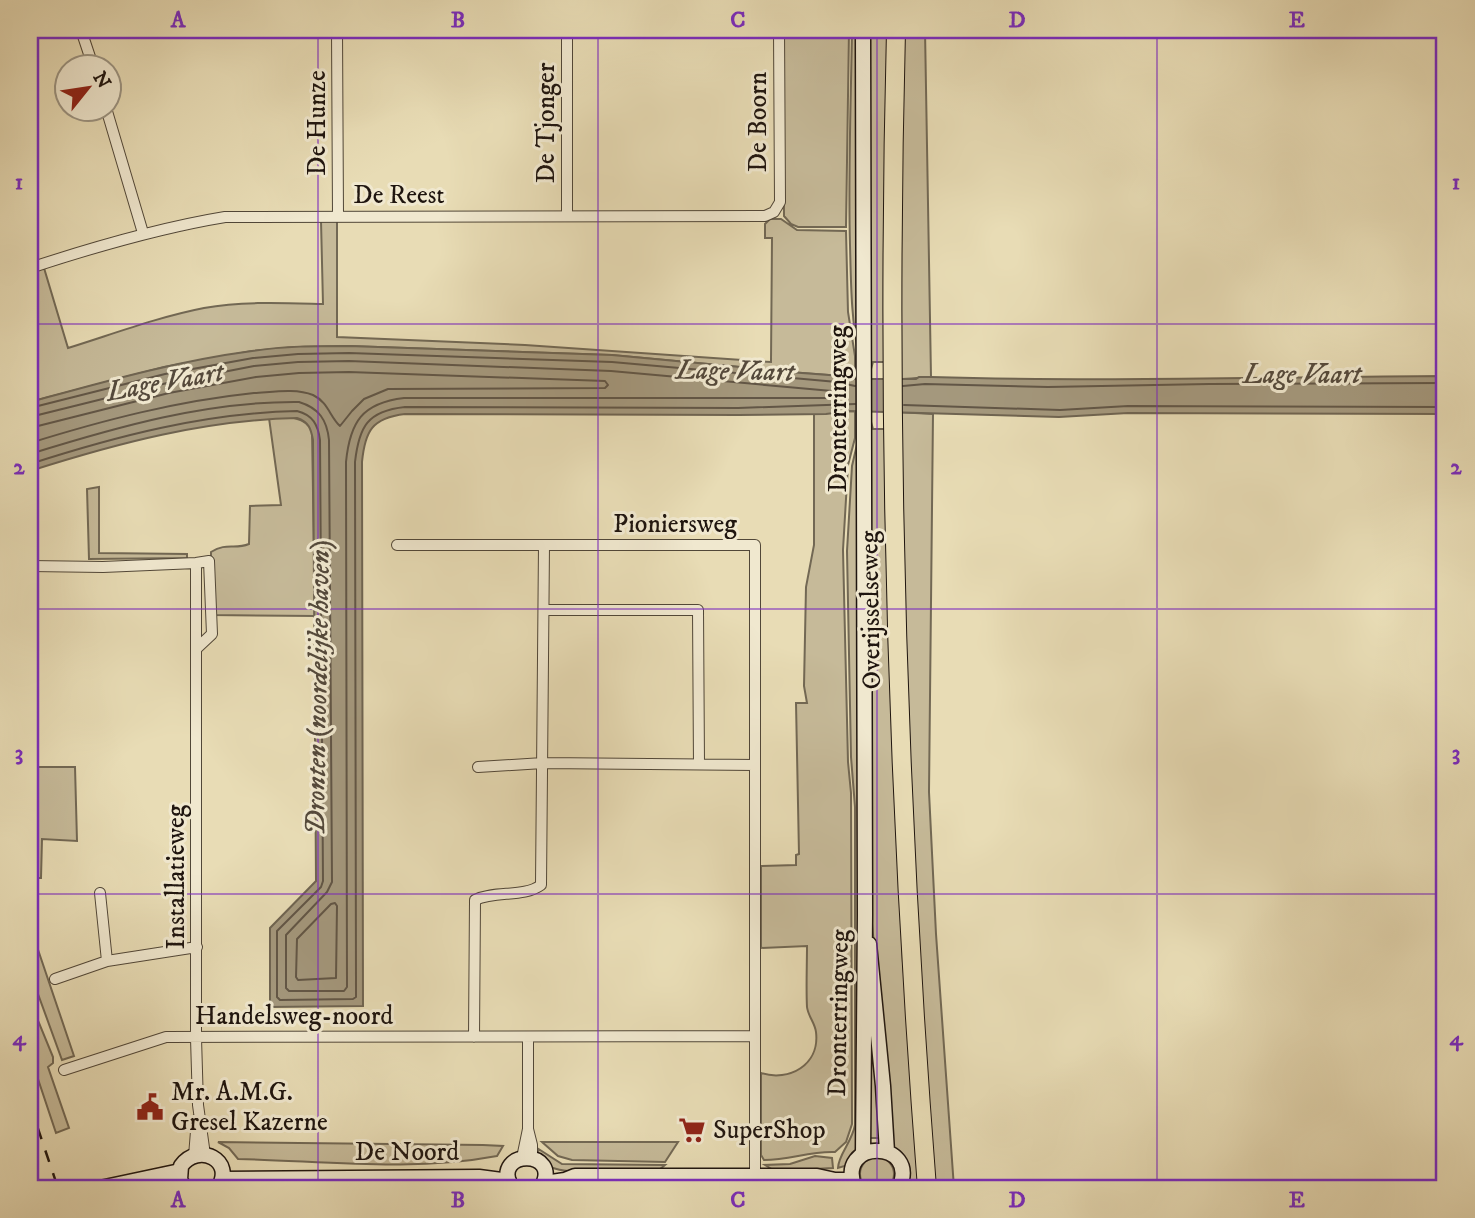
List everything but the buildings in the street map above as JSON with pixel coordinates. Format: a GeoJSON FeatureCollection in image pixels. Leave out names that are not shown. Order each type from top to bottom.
{"type":"FeatureCollection","features":[{"type":"Feature","properties":{"kind":"highway","name":"Overijsselseweg"},"geometry":{"type":"LineString","coordinates":[[896,30],[893,369],[898,668],[907,871],[927,1188]]}},
{"type":"Feature","properties":{"kind":"main road","name":"Dronterringweg"},"geometry":{"type":"LineString","coordinates":[[863,30],[863,1154]]}},
{"type":"Feature","properties":{"kind":"main road","name":"Dronterringweg"},"geometry":{"type":"LineString","coordinates":[[865,915],[874,985],[887,1152]]}},
{"type":"Feature","properties":{"kind":"main road"},"geometry":{"type":"LineString","coordinates":[[510,1180],[512,1164],[527,1158],[541,1163],[544,1181],[565,1172],[575,1177],[817,1176],[835,1180],[853,1179],[863,1154],[874,1150],[887,1152],[897,1158],[902,1169],[899,1188]]}},
{"type":"Feature","properties":{"kind":"main road"},"geometry":{"type":"LineString","coordinates":[[182,1180],[183,1163],[200,1155],[218,1160],[221,1179]]}},
{"type":"Feature","properties":{"kind":"main road","name":"De Noord"},"geometry":{"type":"LineString","coordinates":[[221,1179],[334,1176],[479,1177],[510,1180]]}},
{"type":"Feature","properties":{"kind":"main road"},"geometry":{"type":"LineString","coordinates":[[100,1188],[182,1180]]}},
{"type":"Feature","properties":{"kind":"main road"},"geometry":{"type":"LineString","coordinates":[[133,1188],[182,1180]]}},
{"type":"Feature","properties":{"kind":"street"},"geometry":{"type":"LineString","coordinates":[[81,30],[88,52]]}},
{"type":"Feature","properties":{"kind":"street","name":"De Hunze"},"geometry":{"type":"LineString","coordinates":[[337,30],[338,216]]}},
{"type":"Feature","properties":{"kind":"street","name":"De Tjonger"},"geometry":{"type":"LineString","coordinates":[[567,30],[567,216]]}},
{"type":"Feature","properties":{"kind":"street","name":"De Boorn"},"geometry":{"type":"LineString","coordinates":[[774,212],[779,202],[779,30]]}},
{"type":"Feature","properties":{"kind":"street"},"geometry":{"type":"LineString","coordinates":[[110,122],[144,233]]}},
{"type":"Feature","properties":{"kind":"street","name":"De Reest"},"geometry":{"type":"LineString","coordinates":[[30,268],[144,233],[225,217],[765,216],[774,212]]}},
{"type":"Feature","properties":{"kind":"street","name":"Pioniersweg"},"geometry":{"type":"LineString","coordinates":[[397,545],[755,545],[755,1176]]}},
{"type":"Feature","properties":{"kind":"street"},"geometry":{"type":"LineString","coordinates":[[474,1037],[475,900],[485,895],[533,890],[541,885],[544,545]]}},
{"type":"Feature","properties":{"kind":"street","name":"Installatieweg"},"geometry":{"type":"LineString","coordinates":[[196,649],[212,634],[209,561],[196,563],[196,649],[197,947],[196,1038],[200,1155]]}},
{"type":"Feature","properties":{"kind":"street"},"geometry":{"type":"LineString","coordinates":[[30,566],[103,567],[196,563]]}},
{"type":"Feature","properties":{"kind":"street"},"geometry":{"type":"LineString","coordinates":[[544,610],[698,610],[699,764]]}},
{"type":"Feature","properties":{"kind":"street"},"geometry":{"type":"LineString","coordinates":[[478,767],[543,763],[755,765]]}},
{"type":"Feature","properties":{"kind":"street"},"geometry":{"type":"LineString","coordinates":[[100,894],[107,961]]}},
{"type":"Feature","properties":{"kind":"street"},"geometry":{"type":"LineString","coordinates":[[55,979],[107,961],[197,947]]}},
{"type":"Feature","properties":{"kind":"street","name":"Handelsweg-noord"},"geometry":{"type":"LineString","coordinates":[[64,1070],[166,1037],[755,1036]]}},
{"type":"Feature","properties":{"kind":"street"},"geometry":{"type":"LineString","coordinates":[[527,1158],[532,1145],[528,1129],[528,1037]]}},
{"type":"Feature","properties":{"kind":"shaded area"},"geometry":{"type":"Polygon","coordinates":[[[783,30],[849,30],[846,227],[798,227],[784,216],[783,30]]]}},
{"type":"Feature","properties":{"kind":"shaded area"},"geometry":{"type":"Polygon","coordinates":[[[852,30],[858,30],[859,357],[853,315],[850,245],[852,30]]]}},
{"type":"Feature","properties":{"kind":"shaded area"},"geometry":{"type":"Polygon","coordinates":[[[867,30],[890,30],[887,362],[873,362],[871,369],[867,369],[867,30]]]}},
{"type":"Feature","properties":{"kind":"shaded area"},"geometry":{"type":"Polygon","coordinates":[[[901,30],[925,30],[931,377],[899,379],[901,30]]]}},
{"type":"Feature","properties":{"kind":"shaded area"},"geometry":{"type":"Polygon","coordinates":[[[770,219],[781,219],[797,230],[846,231],[848,312],[855,356],[855,379],[789,372],[786,368],[784,371],[612,355],[349,346],[297,347],[252,351],[164,367],[30,402],[30,272],[44,268],[68,348],[204,308],[249,303],[323,304],[321,221],[337,221],[337,337],[525,345],[771,362],[772,238],[765,238],[765,224],[770,219]]]}},
{"type":"Feature","properties":{"kind":"shaded area"},"geometry":{"type":"Polygon","coordinates":[[[855,411],[855,438],[848,465],[843,550],[851,793],[852,1124],[846,1142],[835,1152],[764,1160],[761,1155],[761,1073],[792,1073],[808,1062],[816,1044],[815,1029],[807,1007],[807,946],[761,948],[761,866],[796,865],[796,855],[799,854],[796,703],[807,703],[804,686],[806,587],[814,545],[814,413],[855,411]]]}},
{"type":"Feature","properties":{"kind":"shaded area"},"geometry":{"type":"Polygon","coordinates":[[[897,412],[933,414],[929,792],[954,1188],[933,1188],[918,971],[897,412]]]}},
{"type":"Feature","properties":{"kind":"shaded area"},"geometry":{"type":"Polygon","coordinates":[[[269,418],[298,419],[312,430],[315,616],[211,615],[211,552],[222,547],[249,544],[250,506],[281,505],[269,418]]]}},
{"type":"Feature","properties":{"kind":"shaded area"},"geometry":{"type":"Polygon","coordinates":[[[867,422],[871,422],[873,429],[887,429],[902,940],[921,1188],[903,1188],[893,1149],[871,913],[867,422]]]}},
{"type":"Feature","properties":{"kind":"shaded area"},"geometry":{"type":"Polygon","coordinates":[[[859,436],[860,1146],[848,1165],[838,1168],[855,1125],[855,807],[851,757],[847,551],[852,466],[859,436]]]}},
{"type":"Feature","properties":{"kind":"shaded area"},"geometry":{"type":"Polygon","coordinates":[[[99,487],[99,553],[187,554],[187,558],[89,559],[87,489],[99,487]]]}},
{"type":"Feature","properties":{"kind":"shaded area"},"geometry":{"type":"Polygon","coordinates":[[[30,767],[75,767],[77,841],[42,839],[41,878],[30,878],[30,767]]]}},
{"type":"Feature","properties":{"kind":"shaded area"},"geometry":{"type":"Polygon","coordinates":[[[30,926],[74,1056],[62,1060],[30,972],[30,926]]]}},
{"type":"Feature","properties":{"kind":"shaded area"},"geometry":{"type":"Polygon","coordinates":[[[869,959],[883,1138],[866,1138],[869,959]]]}},
{"type":"Feature","properties":{"kind":"shaded area"},"geometry":{"type":"Polygon","coordinates":[[[30,1001],[53,1057],[53,1063],[48,1067],[69,1128],[56,1133],[30,1055],[30,1001]]]}},
{"type":"Feature","properties":{"kind":"shaded area"},"geometry":{"type":"Polygon","coordinates":[[[218,1142],[503,1146],[497,1156],[400,1165],[238,1159],[229,1148],[218,1142]]]}},
{"type":"Feature","properties":{"kind":"shaded area"},"geometry":{"type":"Polygon","coordinates":[[[542,1142],[678,1142],[665,1162],[572,1160],[558,1156],[542,1142]]]}},
{"type":"Feature","properties":{"kind":"shaded area"},"geometry":{"type":"Polygon","coordinates":[[[537,1148],[562,1164],[665,1165],[659,1170],[563,1170],[547,1165],[537,1148]]]}},
{"type":"Feature","properties":{"kind":"shaded area"},"geometry":{"type":"Polygon","coordinates":[[[815,1156],[832,1158],[833,1168],[775,1171],[765,1165],[790,1164],[815,1156]]]}},
{"type":"Feature","properties":{"kind":"shaded area"},"geometry":{"type":"Polygon","coordinates":[[[877,1157],[889,1162],[894,1174],[889,1186],[877,1191],[865,1186],[860,1174],[865,1162],[877,1157]]]}},
{"type":"Feature","properties":{"kind":"shaded area"},"geometry":{"type":"Polygon","coordinates":[[[593,1181],[834,1183],[834,1188],[547,1188],[552,1185],[593,1181]]]}},
{"type":"Feature","properties":{"kind":"water"},"geometry":{"type":"Polygon","coordinates":[[[349,346],[612,355],[784,371],[785,368],[789,372],[850,379],[1445,376],[1445,414],[1128,413],[1059,417],[850,411],[826,414],[738,415],[405,414],[385,419],[368,434],[362,462],[363,1006],[270,1007],[270,928],[316,881],[313,440],[310,429],[297,418],[195,428],[129,442],[30,471],[30,402],[140,373],[224,355],[288,347],[349,346]]]}},
{"type":"Feature","properties":{"kind":"railway"},"geometry":{"type":"LineString","coordinates":[[30,1105],[58,1188]]}},
{"type":"Feature","properties":{"kind":"place","name":"Mr. A.M.G. Gresel Kazerne"},"geometry":{"type":"Point","coordinates":[150,1107]}},
{"type":"Feature","properties":{"kind":"place","name":"SuperShop"},"geometry":{"type":"Point","coordinates":[692,1130]}},
{"type":"Feature","properties":{"kind":"water label","name":"Lage Vaart"},"geometry":{"type":"Point","coordinates":[735,371]}},
{"type":"Feature","properties":{"kind":"water label","name":"Lage Vaart"},"geometry":{"type":"Point","coordinates":[1302,374]}},
{"type":"Feature","properties":{"kind":"water label","name":"Lage Vaart"},"geometry":{"type":"Point","coordinates":[165,382]}},
{"type":"Feature","properties":{"kind":"water label","name":"Dronten (noordelijke haven)"},"geometry":{"type":"Point","coordinates":[318,688]}}]}
